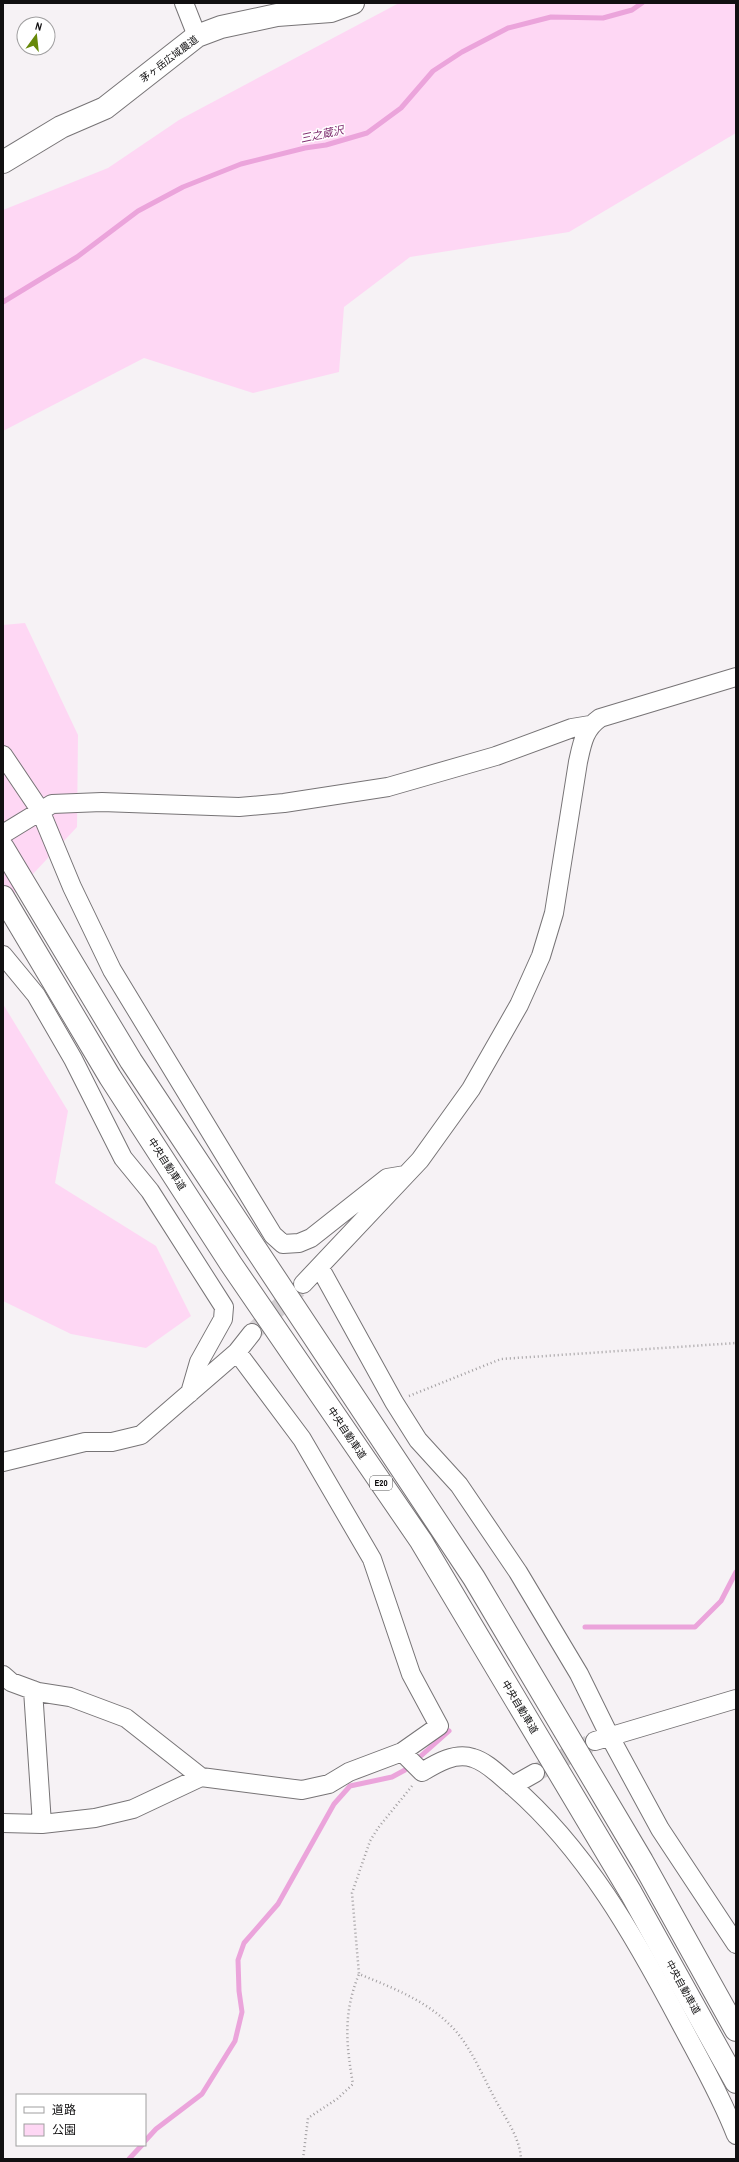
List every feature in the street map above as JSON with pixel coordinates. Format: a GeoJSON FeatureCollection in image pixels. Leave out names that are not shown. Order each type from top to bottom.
{"type":"FeatureCollection","features":[{"type":"Feature","properties":{"kind":"main road","name":"茅ヶ岳広域農道"},"geometry":{"type":"LineString","coordinates":[[3,162],[61,127],[105,108],[197,36],[221,27],[270,17],[331,11],[353,3]]}},
{"type":"Feature","properties":{"kind":"main road","name":"E20"},"geometry":{"type":"LineString","coordinates":[[3,848],[131,1061],[474,1578],[642,1861],[736,2030]]}},
{"type":"Feature","properties":{"kind":"main road","name":"中央自動車道"},"geometry":{"type":"LineString","coordinates":[[3,898],[110,1077],[231,1264],[421,1541],[631,1893],[736,2082]]}},
{"type":"Feature","properties":{"kind":"street"},"geometry":{"type":"LineString","coordinates":[[184,3],[197,36]]}},
{"type":"Feature","properties":{"kind":"street"},"geometry":{"type":"LineString","coordinates":[[3,834],[52,804],[102,802],[239,807],[284,803],[388,786],[496,756],[572,728],[590,725],[600,718],[736,677]]}},
{"type":"Feature","properties":{"kind":"street"},"geometry":{"type":"LineString","coordinates":[[303,1284],[320,1268],[420,1160],[471,1089],[518,1005],[541,956],[554,913],[578,762],[583,739],[590,725]]}},
{"type":"Feature","properties":{"kind":"street"},"geometry":{"type":"LineString","coordinates":[[3,755],[36,814],[112,970],[273,1235],[284,1244],[299,1243],[311,1238],[387,1178],[406,1175]]}},
{"type":"Feature","properties":{"kind":"street"},"geometry":{"type":"LineString","coordinates":[[3,955],[36,994],[73,1059],[123,1158],[150,1191],[224,1307],[223,1319],[199,1362],[190,1393]]}},
{"type":"Feature","properties":{"kind":"street"},"geometry":{"type":"LineString","coordinates":[[320,1268],[394,1402],[418,1440],[459,1486],[518,1572],[580,1674],[602,1739],[736,1944]]}},
{"type":"Feature","properties":{"kind":"street"},"geometry":{"type":"LineString","coordinates":[[3,1462],[85,1442],[112,1442],[140,1435],[237,1352],[252,1332]]}},
{"type":"Feature","properties":{"kind":"street"},"geometry":{"type":"LineString","coordinates":[[3,1675],[11,1682],[33,1690],[70,1697],[126,1718],[201,1777],[302,1790],[329,1784],[349,1772],[402,1752],[439,1726],[411,1674],[372,1559],[302,1439],[237,1352]]}},
{"type":"Feature","properties":{"kind":"street"},"geometry":{"type":"LineString","coordinates":[[33,1690],[42,1824]]}},
{"type":"Feature","properties":{"kind":"street"},"geometry":{"type":"LineString","coordinates":[[602,1739],[736,1699]]}},
{"type":"Feature","properties":{"kind":"street"},"geometry":{"type":"LineString","coordinates":[[402,1752],[422,1772],[448,1758],[472,1758],[493,1770],[531,1802],[606,1892],[654,1974],[726,2108],[736,2135]]}},
{"type":"Feature","properties":{"kind":"street"},"geometry":{"type":"LineString","coordinates":[[512,1786],[535,1773]]}},
{"type":"Feature","properties":{"kind":"street"},"geometry":{"type":"LineString","coordinates":[[3,1823],[42,1824],[94,1818],[133,1809],[201,1777]]}},
{"type":"Feature","properties":{"kind":"path"},"geometry":{"type":"LineString","coordinates":[[394,1402],[501,1359],[736,1343]]}},
{"type":"Feature","properties":{"kind":"path"},"geometry":{"type":"LineString","coordinates":[[303,2159],[308,2118],[337,2099],[353,2084],[347,2049],[347,2018],[351,1994],[359,1974],[352,1893],[370,1841],[378,1828],[422,1772]]}},
{"type":"Feature","properties":{"kind":"path"},"geometry":{"type":"LineString","coordinates":[[359,1974],[404,1992],[425,2004],[454,2029],[467,2048],[513,2131],[521,2149],[521,2159]]}},
{"type":"Feature","properties":{"kind":"green space"},"geometry":{"type":"Polygon","coordinates":[[[399,3],[736,3],[736,133],[569,232],[410,257],[344,307],[339,372],[253,393],[144,358],[3,431],[3,210],[108,168],[179,120],[399,3]]]}},
{"type":"Feature","properties":{"kind":"green space"},"geometry":{"type":"Polygon","coordinates":[[[25,623],[78,735],[77,827],[3,906],[3,625],[25,623]]]}},
{"type":"Feature","properties":{"kind":"green space"},"geometry":{"type":"Polygon","coordinates":[[[3,1004],[68,1111],[55,1183],[156,1246],[191,1316],[146,1348],[71,1334],[3,1301],[3,1004]]]}},
{"type":"Feature","properties":{"kind":"waterway","name":"三之蔵沢"},"geometry":{"type":"LineString","coordinates":[[3,302],[77,257],[138,211],[183,187],[241,164],[305,148],[326,145],[367,133],[401,108],[433,71],[462,52],[508,28],[551,17],[603,18],[632,10],[642,3]]}},
{"type":"Feature","properties":{"kind":"waterway"},"geometry":{"type":"LineString","coordinates":[[585,1627],[695,1627],[721,1601],[736,1572]]}},
{"type":"Feature","properties":{"kind":"waterway"},"geometry":{"type":"LineString","coordinates":[[146,2140],[156,2129],[202,2094],[235,2041],[242,2012],[239,1991],[238,1960],[244,1943],[278,1904],[334,1804],[350,1786],[392,1777],[405,1770],[449,1731]]}},
{"type":"Feature","properties":{"kind":"waterway"},"geometry":{"type":"LineString","coordinates":[[129,2159],[141,2146]]}},
{"type":"Feature","properties":{"kind":"tunnel"},"geometry":{"type":"LineString","coordinates":[[252,1333],[298,1289]]}},
{"type":"Feature","properties":{"kind":"tunnel"},"geometry":{"type":"LineString","coordinates":[[535,1773],[589,1744]]}}]}
